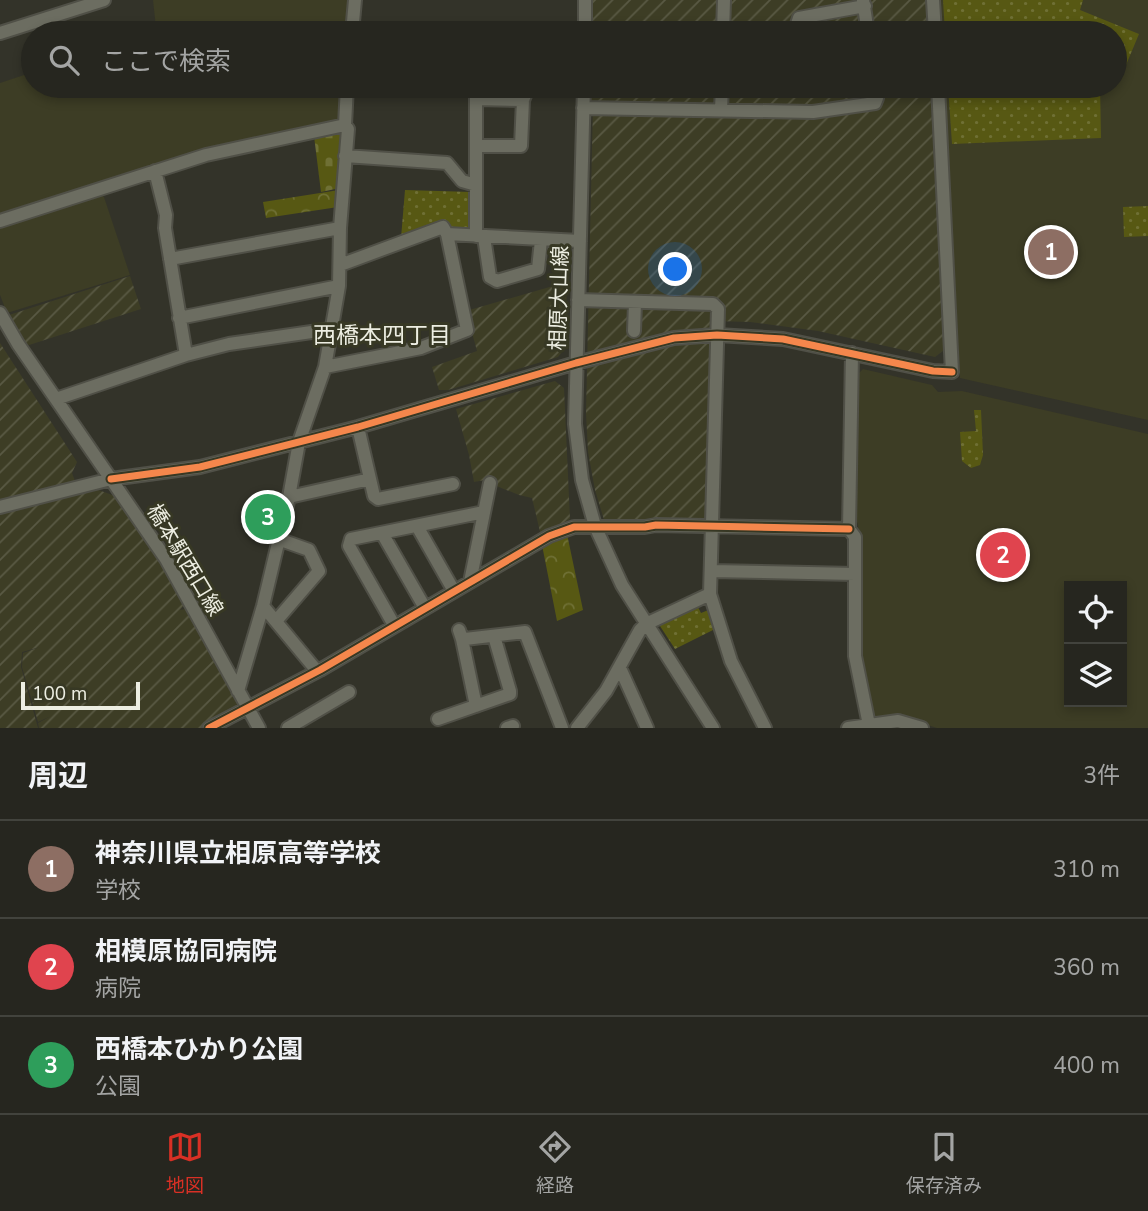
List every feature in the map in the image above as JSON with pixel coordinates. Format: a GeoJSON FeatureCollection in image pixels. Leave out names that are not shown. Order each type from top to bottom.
{"type":"FeatureCollection","features":[{"type":"Feature","properties":{"kind":"street"},"geometry":{"type":"LineString","coordinates":[[38,21],[104,0]]}},
{"type":"Feature","properties":{"kind":"street"},"geometry":{"type":"LineString","coordinates":[[353,21],[355,0]]}},
{"type":"Feature","properties":{"kind":"street"},"geometry":{"type":"LineString","coordinates":[[585,0],[585,21]]}},
{"type":"Feature","properties":{"kind":"street"},"geometry":{"type":"LineString","coordinates":[[723,21],[724,0]]}},
{"type":"Feature","properties":{"kind":"street"},"geometry":{"type":"LineString","coordinates":[[933,0],[934,21]]}},
{"type":"Feature","properties":{"kind":"street"},"geometry":{"type":"LineString","coordinates":[[798,21],[799,18],[864,3],[866,21]]}},
{"type":"Feature","properties":{"kind":"street"},"geometry":{"type":"LineString","coordinates":[[0,33],[21,26]]}},
{"type":"Feature","properties":{"kind":"street"},"geometry":{"type":"LineString","coordinates":[[238,691],[263,606],[289,498],[299,442],[325,367],[332,329],[341,265],[340,228],[348,129],[345,125],[346,98]]}},
{"type":"Feature","properties":{"kind":"street"},"geometry":{"type":"LineString","coordinates":[[476,98],[476,185],[480,237],[491,277],[497,281],[538,269],[541,240]]}},
{"type":"Feature","properties":{"kind":"street"},"geometry":{"type":"LineString","coordinates":[[476,146],[521,146],[523,100],[510,98]]}},
{"type":"Feature","properties":{"kind":"street","name":"相原大山線"},"geometry":{"type":"LineString","coordinates":[[583,98],[575,424],[578,455],[595,526],[622,585],[713,728]]}},
{"type":"Feature","properties":{"kind":"street"},"geometry":{"type":"LineString","coordinates":[[721,110],[722,98]]}},
{"type":"Feature","properties":{"kind":"street"},"geometry":{"type":"LineString","coordinates":[[583,108],[813,112],[873,104],[877,98]]}},
{"type":"Feature","properties":{"kind":"street"},"geometry":{"type":"LineString","coordinates":[[0,507],[111,479],[200,467],[358,427],[662,340],[717,335],[783,339],[933,372],[952,372],[939,98]]}},
{"type":"Feature","properties":{"kind":"street"},"geometry":{"type":"LineString","coordinates":[[0,221],[206,155],[345,125]]}},
{"type":"Feature","properties":{"kind":"street"},"geometry":{"type":"LineString","coordinates":[[345,156],[447,163],[459,178],[468,184],[476,185]]}},
{"type":"Feature","properties":{"kind":"street"},"geometry":{"type":"LineString","coordinates":[[155,171],[166,215],[164,228],[186,355]]}},
{"type":"Feature","properties":{"kind":"street"},"geometry":{"type":"LineString","coordinates":[[170,259],[340,228]]}},
{"type":"Feature","properties":{"kind":"street"},"geometry":{"type":"LineString","coordinates":[[325,367],[421,348],[467,330],[444,228],[341,265]]}},
{"type":"Feature","properties":{"kind":"street"},"geometry":{"type":"LineString","coordinates":[[447,234],[580,241]]}},
{"type":"Feature","properties":{"kind":"street"},"geometry":{"type":"LineString","coordinates":[[179,318],[339,286]]}},
{"type":"Feature","properties":{"kind":"street"},"geometry":{"type":"LineString","coordinates":[[578,300],[715,304],[718,309],[710,594],[731,661],[765,728]]}},
{"type":"Feature","properties":{"kind":"street"},"geometry":{"type":"LineString","coordinates":[[634,331],[635,303]]}},
{"type":"Feature","properties":{"kind":"street","name":"橋本駅西口線"},"geometry":{"type":"LineString","coordinates":[[0,313],[18,344],[166,559],[259,728]]}},
{"type":"Feature","properties":{"kind":"street"},"geometry":{"type":"LineString","coordinates":[[56,399],[186,355],[229,344],[332,329]]}},
{"type":"Feature","properties":{"kind":"street"},"geometry":{"type":"LineString","coordinates":[[852,353],[849,529],[855,537],[855,656],[869,725]]}},
{"type":"Feature","properties":{"kind":"street"},"geometry":{"type":"LineString","coordinates":[[358,427],[374,495],[378,499],[453,484]]}},
{"type":"Feature","properties":{"kind":"street"},"geometry":{"type":"LineString","coordinates":[[289,498],[370,479]]}},
{"type":"Feature","properties":{"kind":"street"},"geometry":{"type":"LineString","coordinates":[[470,582],[490,483]]}},
{"type":"Feature","properties":{"kind":"street"},"geometry":{"type":"LineString","coordinates":[[394,625],[349,542],[355,538],[484,512]]}},
{"type":"Feature","properties":{"kind":"street"},"geometry":{"type":"LineString","coordinates":[[417,526],[454,591]]}},
{"type":"Feature","properties":{"kind":"street"},"geometry":{"type":"LineString","coordinates":[[209,728],[317,671],[559,531],[595,526],[849,529]]}},
{"type":"Feature","properties":{"kind":"street"},"geometry":{"type":"LineString","coordinates":[[382,533],[425,608]]}},
{"type":"Feature","properties":{"kind":"street"},"geometry":{"type":"LineString","coordinates":[[276,621],[319,571],[309,550],[278,539]]}},
{"type":"Feature","properties":{"kind":"street"},"geometry":{"type":"LineString","coordinates":[[711,571],[855,574]]}},
{"type":"Feature","properties":{"kind":"street"},"geometry":{"type":"LineString","coordinates":[[577,728],[606,691],[640,630],[646,624],[710,594]]}},
{"type":"Feature","properties":{"kind":"street"},"geometry":{"type":"LineString","coordinates":[[263,606],[317,671]]}},
{"type":"Feature","properties":{"kind":"street"},"geometry":{"type":"LineString","coordinates":[[476,706],[460,634],[494,636],[525,632],[562,728]]}},
{"type":"Feature","properties":{"kind":"street"},"geometry":{"type":"LineString","coordinates":[[438,719],[508,695],[510,692],[494,636]]}},
{"type":"Feature","properties":{"kind":"street"},"geometry":{"type":"LineString","coordinates":[[620,667],[648,728]]}},
{"type":"Feature","properties":{"kind":"street"},"geometry":{"type":"LineString","coordinates":[[288,728],[349,692]]}},
{"type":"Feature","properties":{"kind":"street"},"geometry":{"type":"LineString","coordinates":[[848,728],[898,721],[922,728]]}},
{"type":"Feature","properties":{"kind":"shaded area"},"geometry":{"type":"Polygon","coordinates":[[[153,0],[350,0],[348,21],[155,21],[153,0]]]}},
{"type":"Feature","properties":{"kind":"shaded area"},"geometry":{"type":"Polygon","coordinates":[[[590,0],[926,0],[927,21],[590,21],[590,0]]]}},
{"type":"Feature","properties":{"kind":"shaded area"},"geometry":{"type":"Polygon","coordinates":[[[941,0],[1148,0],[1148,420],[960,378],[946,98],[1127,98],[1127,21],[942,21],[941,0]]]}},
{"type":"Feature","properties":{"kind":"shaded area"},"geometry":{"type":"Polygon","coordinates":[[[21,76],[21,98],[342,98],[341,121],[0,215],[0,83],[21,76]]]}},
{"type":"Feature","properties":{"kind":"shaded area"},"geometry":{"type":"Polygon","coordinates":[[[931,98],[944,350],[935,357],[818,331],[750,322],[714,321],[709,518],[706,521],[645,520],[644,523],[605,523],[595,490],[588,452],[586,413],[593,105],[588,100],[931,98]]]}},
{"type":"Feature","properties":{"kind":"shaded area"},"geometry":{"type":"Polygon","coordinates":[[[100,194],[104,197],[130,275],[7,313],[0,295],[0,228],[100,194]]]}},
{"type":"Feature","properties":{"kind":"shaded area"},"geometry":{"type":"Polygon","coordinates":[[[130,276],[141,309],[26,346],[9,315],[130,276]]]}},
{"type":"Feature","properties":{"kind":"shaded area"},"geometry":{"type":"Polygon","coordinates":[[[567,282],[565,348],[558,357],[448,390],[439,390],[432,367],[477,351],[466,311],[567,282]]]}},
{"type":"Feature","properties":{"kind":"shaded area"},"geometry":{"type":"Polygon","coordinates":[[[0,343],[77,462],[72,473],[75,481],[0,500],[0,343]]]}},
{"type":"Feature","properties":{"kind":"shaded area"},"geometry":{"type":"Polygon","coordinates":[[[863,369],[932,385],[938,392],[962,391],[1148,434],[1148,728],[937,728],[899,716],[874,719],[859,656],[858,524],[855,518],[859,373],[863,369]]]}},
{"type":"Feature","properties":{"kind":"shaded area"},"geometry":{"type":"Polygon","coordinates":[[[555,381],[564,388],[570,519],[541,536],[532,498],[494,485],[496,478],[474,482],[456,409],[555,381]]]}},
{"type":"Feature","properties":{"kind":"shaded area"},"geometry":{"type":"Polygon","coordinates":[[[93,488],[115,496],[161,564],[184,605],[180,610],[186,609],[238,705],[237,709],[201,728],[39,728],[38,723],[51,716],[38,722],[22,667],[23,653],[40,647],[22,652],[21,667],[38,728],[0,728],[0,512],[93,488]]]}},
{"type":"Feature","properties":{"kind":"green space"},"geometry":{"type":"Polygon","coordinates":[[[943,0],[1083,0],[1080,10],[1107,21],[944,21],[943,0]]]}},
{"type":"Feature","properties":{"kind":"green space"},"geometry":{"type":"Polygon","coordinates":[[[1127,29],[1139,34],[1127,63],[1127,29]]]}},
{"type":"Feature","properties":{"kind":"green space"},"geometry":{"type":"Polygon","coordinates":[[[949,98],[1100,98],[1101,138],[952,144],[949,98]]]}},
{"type":"Feature","properties":{"kind":"green space"},"geometry":{"type":"Polygon","coordinates":[[[344,133],[340,188],[321,192],[314,136],[344,133]]]}},
{"type":"Feature","properties":{"kind":"green space"},"geometry":{"type":"Polygon","coordinates":[[[339,190],[338,207],[266,218],[263,202],[339,190]]]}},
{"type":"Feature","properties":{"kind":"green space"},"geometry":{"type":"Polygon","coordinates":[[[405,190],[472,192],[471,231],[448,228],[447,221],[401,238],[405,190]]]}},
{"type":"Feature","properties":{"kind":"green space"},"geometry":{"type":"Polygon","coordinates":[[[1148,206],[1148,236],[1124,237],[1123,207],[1148,206]]]}},
{"type":"Feature","properties":{"kind":"green space"},"geometry":{"type":"Polygon","coordinates":[[[974,410],[981,410],[983,455],[980,465],[971,468],[962,461],[960,432],[976,431],[974,410]]]}},
{"type":"Feature","properties":{"kind":"green space"},"geometry":{"type":"Polygon","coordinates":[[[567,534],[583,610],[557,621],[542,545],[567,534]]]}},
{"type":"Feature","properties":{"kind":"green space"},"geometry":{"type":"Polygon","coordinates":[[[696,603],[701,613],[711,609],[717,628],[675,649],[658,623],[696,603]]]}},
{"type":"Feature","properties":{"kind":"cycle path"},"geometry":{"type":"LineString","coordinates":[[111,479],[200,467],[358,427],[576,363],[674,338],[717,335],[783,339],[933,371],[952,372]]}},
{"type":"Feature","properties":{"kind":"cycle path"},"geometry":{"type":"LineString","coordinates":[[209,728],[320,670],[549,536],[574,527],[656,525],[849,529]]}},
{"type":"Feature","properties":{"kind":"place","name":"神奈川県立相原高等学校"},"geometry":{"type":"Point","coordinates":[1051,252]}},
{"type":"Feature","properties":{"kind":"place","name":"西橋本ひかり公園"},"geometry":{"type":"Point","coordinates":[268,517]}},
{"type":"Feature","properties":{"kind":"place","name":"相模原協同病院"},"geometry":{"type":"Point","coordinates":[1003,555]}},
{"type":"Feature","properties":{"kind":"district","name":"西橋本四丁目"},"geometry":{"type":"Point","coordinates":[382,335]}}]}
